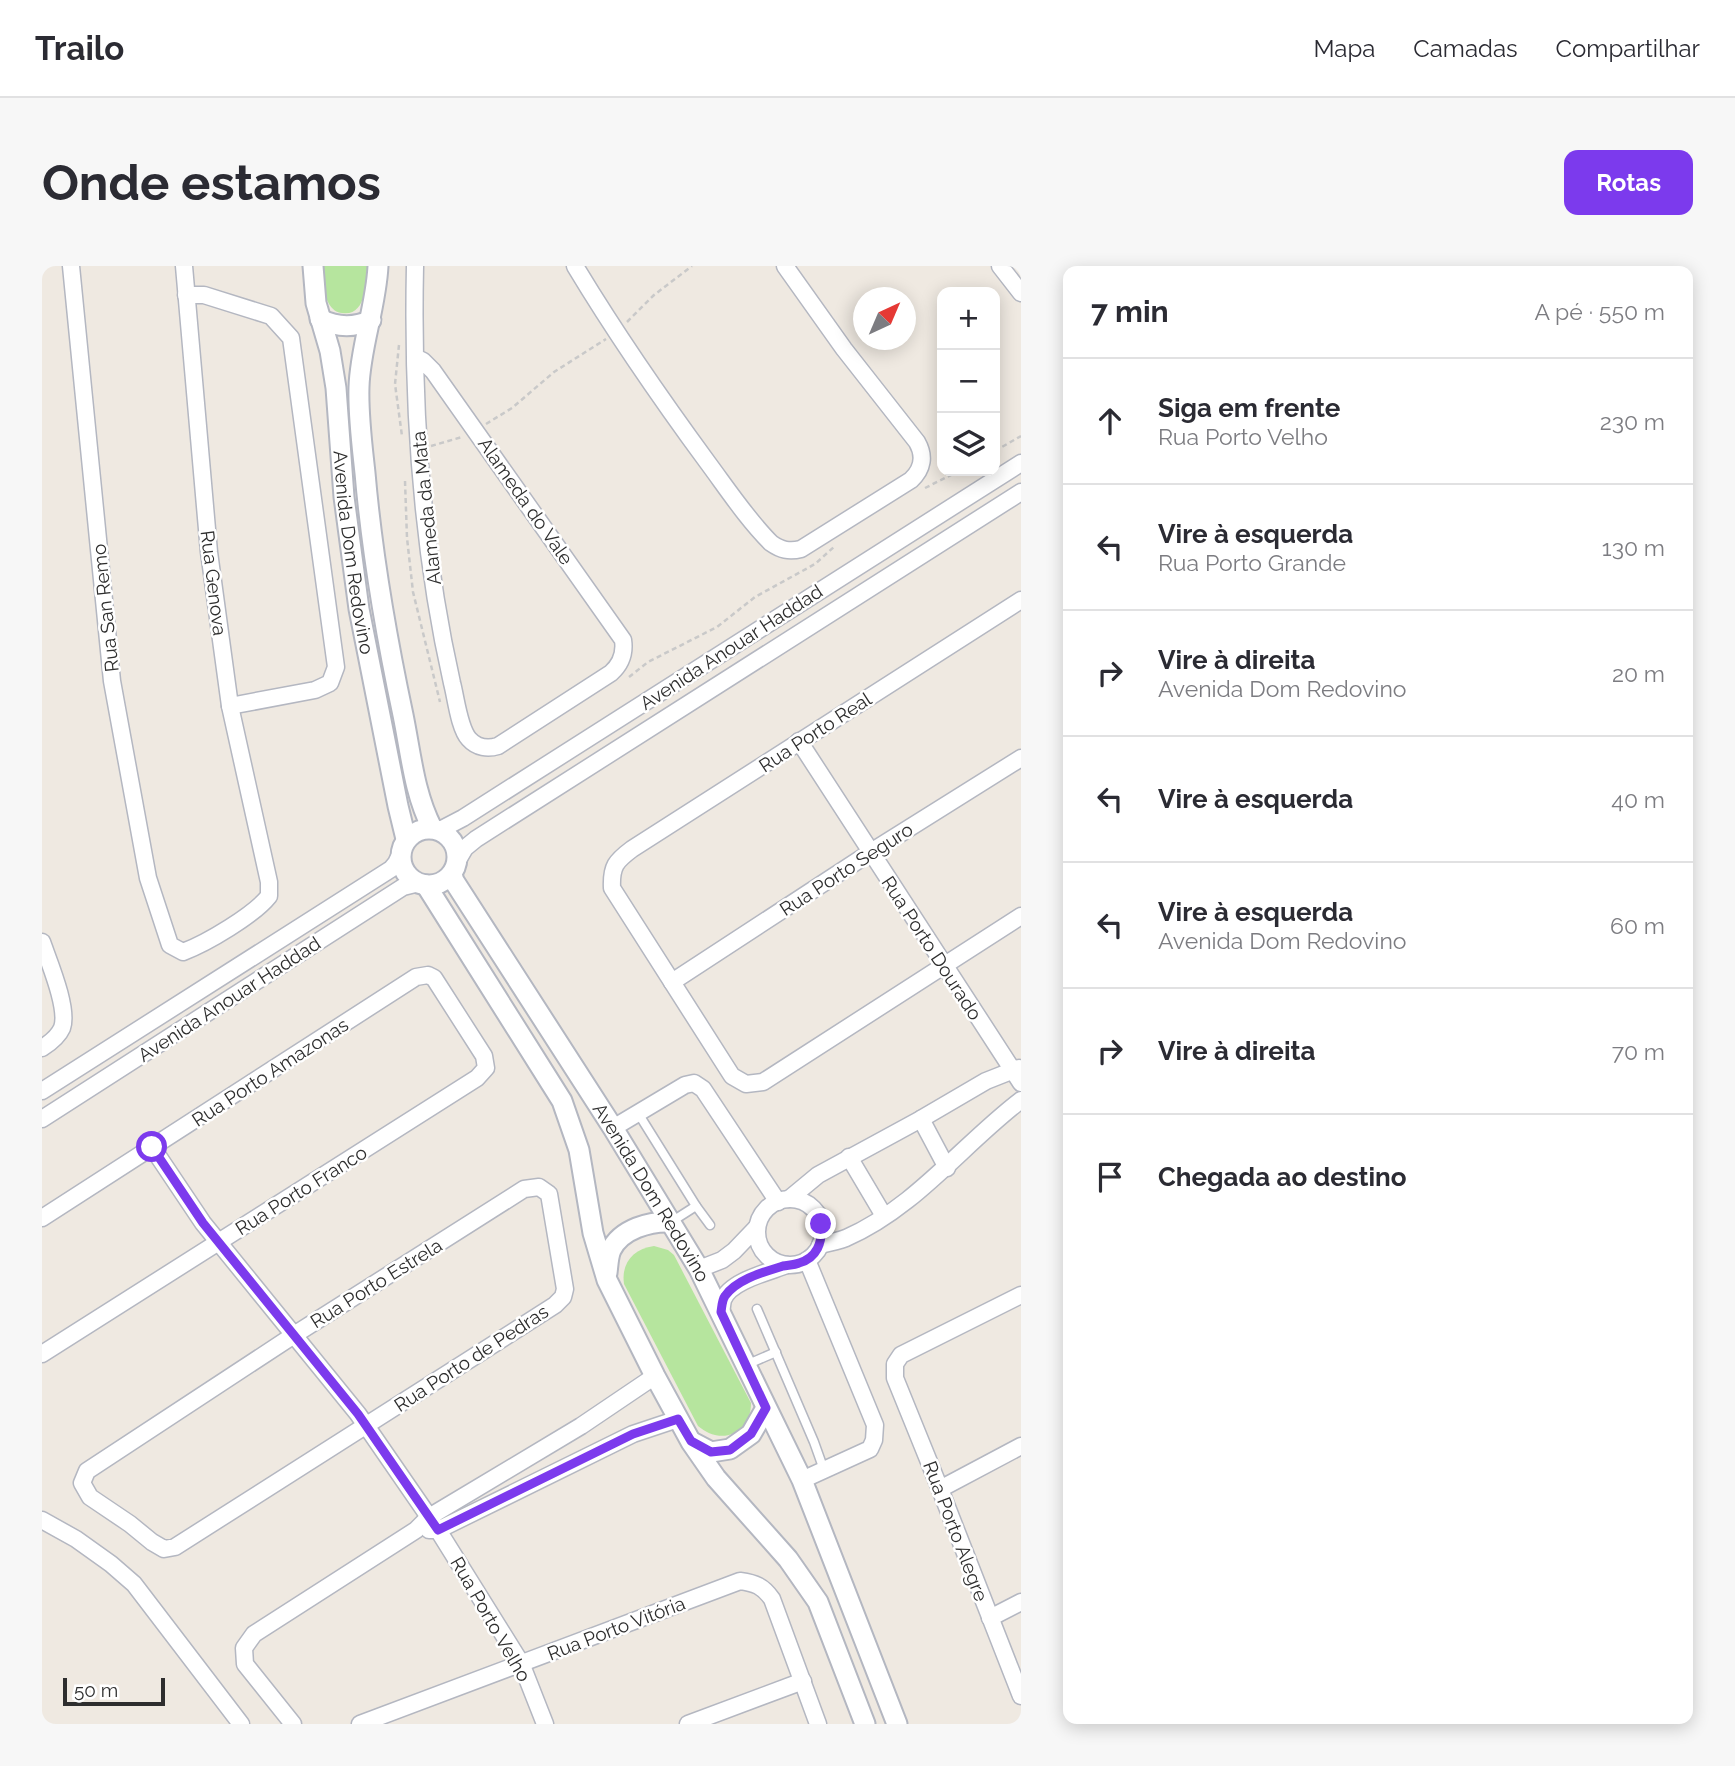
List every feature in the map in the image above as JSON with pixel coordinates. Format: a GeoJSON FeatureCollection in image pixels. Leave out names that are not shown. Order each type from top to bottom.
{"type":"FeatureCollection","features":[{"type":"Feature","properties":{"kind":"street","name":"Rua San Remo"},"geometry":{"type":"LineString","coordinates":[[71,266],[112,681],[148,878],[170,945],[183,952],[196,947],[261,907],[270,896]]}},
{"type":"Feature","properties":{"kind":"street","name":"Rua Genova"},"geometry":{"type":"LineString","coordinates":[[184,266],[209,552],[230,706],[270,896]]}},
{"type":"Feature","properties":{"kind":"street","name":"Avenida Dom Redovino"},"geometry":{"type":"LineString","coordinates":[[313,266],[313,287],[337,388],[344,497],[359,609],[398,806],[403,868],[422,884],[562,1101],[579,1150],[593,1233],[607,1280],[691,1441],[716,1478],[788,1559],[818,1602],[865,1724]]}},
{"type":"Feature","properties":{"kind":"street","name":"Avenida Dom Redovino"},"geometry":{"type":"LineString","coordinates":[[378,266],[359,387],[362,441],[373,549],[391,662],[419,802],[436,829],[452,839],[457,853],[454,881],[613,1128],[699,1269],[802,1480],[897,1724]]}},
{"type":"Feature","properties":{"kind":"street","name":"Alameda da Mata"},"geometry":{"type":"LineString","coordinates":[[415,266],[418,450],[429,555],[445,651],[460,719],[466,734],[475,744]]}},
{"type":"Feature","properties":{"kind":"street"},"geometry":{"type":"LineString","coordinates":[[575,266],[617,333],[728,491],[765,538],[784,550],[801,549],[856,515],[911,480],[922,464],[922,452],[917,442],[844,349],[785,266]]}},
{"type":"Feature","properties":{"kind":"street"},"geometry":{"type":"LineString","coordinates":[[1000,266],[1021,293]]}},
{"type":"Feature","properties":{"kind":"street"},"geometry":{"type":"LineString","coordinates":[[186,295],[204,295],[271,316],[291,338],[336,667],[330,682],[315,690],[230,706]]}},
{"type":"Feature","properties":{"kind":"street"},"geometry":{"type":"LineString","coordinates":[[320,320],[341,326],[371,320]]}},
{"type":"Feature","properties":{"kind":"street","name":"Alameda do Vale"},"geometry":{"type":"LineString","coordinates":[[415,357],[433,371],[623,640],[621,661],[611,673],[498,746],[486,748],[475,744]]}},
{"type":"Feature","properties":{"kind":"street","name":"Avenida Anouar Haddad"},"geometry":{"type":"LineString","coordinates":[[436,829],[463,818],[1021,463]]}},
{"type":"Feature","properties":{"kind":"street","name":"Avenida Anouar Haddad"},"geometry":{"type":"LineString","coordinates":[[455,867],[464,848],[476,839],[1021,492]]}},
{"type":"Feature","properties":{"kind":"street","name":"Rua Porto Real"},"geometry":{"type":"LineString","coordinates":[[672,982],[612,888],[611,876],[618,860],[1021,600]]}},
{"type":"Feature","properties":{"kind":"street","name":"Rua Porto Dourado"},"geometry":{"type":"LineString","coordinates":[[799,741],[944,966],[1018,1073]]}},
{"type":"Feature","properties":{"kind":"street","name":"Rua Porto Seguro"},"geometry":{"type":"LineString","coordinates":[[672,982],[1021,758]]}},
{"type":"Feature","properties":{"kind":"street"},"geometry":{"type":"LineString","coordinates":[[403,846],[418,830],[436,829]]}},
{"type":"Feature","properties":{"kind":"street","name":"Avenida Anouar Haddad"},"geometry":{"type":"LineString","coordinates":[[42,1091],[391,869],[403,846]]}},
{"type":"Feature","properties":{"kind":"street"},"geometry":{"type":"LineString","coordinates":[[422,884],[440,883],[455,867]]}},
{"type":"Feature","properties":{"kind":"street","name":"Avenida Anouar Haddad"},"geometry":{"type":"LineString","coordinates":[[42,1119],[403,887],[422,884]]}},
{"type":"Feature","properties":{"kind":"street"},"geometry":{"type":"LineString","coordinates":[[672,982],[732,1076],[746,1084],[763,1082],[1021,916]]}},
{"type":"Feature","properties":{"kind":"street"},"geometry":{"type":"LineString","coordinates":[[42,942],[64,1009],[62,1028],[53,1040],[42,1048]]}},
{"type":"Feature","properties":{"kind":"street","name":"Rua Porto Franco"},"geometry":{"type":"LineString","coordinates":[[42,1354],[477,1078],[486,1068],[484,1056],[435,978],[428,975]]}},
{"type":"Feature","properties":{"kind":"street","name":"Rua Porto Amazonas"},"geometry":{"type":"LineString","coordinates":[[42,1218],[416,977],[428,975]]}},
{"type":"Feature","properties":{"kind":"street"},"geometry":{"type":"LineString","coordinates":[[787,1265],[768,1257],[757,1238],[761,1216],[768,1208],[849,1157],[986,1082],[1018,1073]]}},
{"type":"Feature","properties":{"kind":"street"},"geometry":{"type":"LineString","coordinates":[[613,1128],[685,1085],[694,1083],[704,1089],[783,1201]]}},
{"type":"Feature","properties":{"kind":"street"},"geometry":{"type":"LineString","coordinates":[[820,1245],[845,1238],[884,1216],[947,1168],[999,1117],[1021,1100]]}},
{"type":"Feature","properties":{"kind":"street"},"geometry":{"type":"LineString","coordinates":[[920,1119],[947,1168]]}},
{"type":"Feature","properties":{"kind":"street","name":"Rua Porto Velho"},"geometry":{"type":"LineString","coordinates":[[152,1147],[203,1223],[366,1426],[433,1523],[522,1663],[545,1724]]}},
{"type":"Feature","properties":{"kind":"street"},"geometry":{"type":"LineString","coordinates":[[849,1157],[884,1216]]}},
{"type":"Feature","properties":{"kind":"street","name":"Rua Porto de Pedras"},"geometry":{"type":"LineString","coordinates":[[164,1549],[175,1548],[555,1305],[563,1297],[565,1289],[563,1271],[549,1194],[539,1187]]}},
{"type":"Feature","properties":{"kind":"street","name":"Rua Porto Estrela"},"geometry":{"type":"LineString","coordinates":[[164,1549],[90,1497],[82,1483],[88,1471],[294,1335],[524,1189],[539,1187]]}},
{"type":"Feature","properties":{"kind":"street"},"geometry":{"type":"LineString","coordinates":[[721,1312],[723,1298],[734,1287],[749,1279],[807,1260],[815,1254],[822,1235],[817,1215],[810,1206],[800,1201],[783,1201]]}},
{"type":"Feature","properties":{"kind":"street"},"geometry":{"type":"LineString","coordinates":[[607,1280],[611,1249],[622,1238],[636,1228],[658,1222],[671,1222]]}},
{"type":"Feature","properties":{"kind":"street"},"geometry":{"type":"LineString","coordinates":[[699,1269],[722,1260],[757,1227]]}},
{"type":"Feature","properties":{"kind":"street"},"geometry":{"type":"LineString","coordinates":[[802,1480],[870,1449],[875,1425],[807,1260]]}},
{"type":"Feature","properties":{"kind":"street","name":"Rua Porto Alegre"},"geometry":{"type":"LineString","coordinates":[[1021,1295],[901,1354],[895,1364],[895,1378],[1021,1696]]}},
{"type":"Feature","properties":{"kind":"street"},"geometry":{"type":"LineString","coordinates":[[433,1523],[655,1376]]}},
{"type":"Feature","properties":{"kind":"street"},"geometry":{"type":"LineString","coordinates":[[691,1441],[711,1452],[730,1450],[751,1434],[766,1408]]}},
{"type":"Feature","properties":{"kind":"street"},"geometry":{"type":"LineString","coordinates":[[293,1724],[245,1664],[244,1648],[254,1634],[416,1530],[589,1456],[633,1434],[678,1419]]}},
{"type":"Feature","properties":{"kind":"street"},"geometry":{"type":"LineString","coordinates":[[581,1426],[589,1456]]}},
{"type":"Feature","properties":{"kind":"street"},"geometry":{"type":"LineString","coordinates":[[940,1489],[1021,1446]]}},
{"type":"Feature","properties":{"kind":"street"},"geometry":{"type":"LineString","coordinates":[[42,1520],[76,1539],[134,1584],[241,1724]]}},
{"type":"Feature","properties":{"kind":"street","name":"Rua Porto Vitória"},"geometry":{"type":"LineString","coordinates":[[360,1724],[740,1581],[754,1583],[766,1590],[772,1599],[803,1681]]}},
{"type":"Feature","properties":{"kind":"street"},"geometry":{"type":"LineString","coordinates":[[990,1618],[1021,1602]]}},
{"type":"Feature","properties":{"kind":"street"},"geometry":{"type":"LineString","coordinates":[[688,1724],[803,1681],[818,1724]]}},
{"type":"Feature","properties":{"kind":"lane"},"geometry":{"type":"LineString","coordinates":[[638,1113],[710,1225]]}},
{"type":"Feature","properties":{"kind":"lane"},"geometry":{"type":"LineString","coordinates":[[671,1222],[696,1206]]}},
{"type":"Feature","properties":{"kind":"lane"},"geometry":{"type":"LineString","coordinates":[[757,1309],[824,1470]]}},
{"type":"Feature","properties":{"kind":"lane"},"geometry":{"type":"LineString","coordinates":[[746,1365],[776,1352]]}},
{"type":"Feature","properties":{"kind":"path"},"geometry":{"type":"LineString","coordinates":[[418,450],[461,438],[512,408],[554,372],[617,333],[654,295],[692,266]]}},
{"type":"Feature","properties":{"kind":"path"},"geometry":{"type":"LineString","coordinates":[[1000,448],[1021,436]]}},
{"type":"Feature","properties":{"kind":"green space"},"geometry":{"type":"Polygon","coordinates":[[[323,266],[367,266],[363,297],[356,310],[340,313],[330,306],[325,291],[323,266]]]}},
{"type":"Feature","properties":{"kind":"green space"},"geometry":{"type":"Polygon","coordinates":[[[654,1246],[674,1255],[751,1403],[746,1422],[733,1434],[716,1435],[698,1426],[624,1284],[624,1270],[630,1258],[640,1250],[654,1246]]]}},
{"type":"Feature","properties":{"kind":"route"},"geometry":{"type":"LineString","coordinates":[[152,1147],[203,1223],[358,1414],[438,1530],[633,1434],[678,1419],[691,1441],[711,1452],[730,1450],[751,1434],[766,1408],[721,1312],[723,1298],[734,1287],[749,1279],[797,1264],[815,1254],[820,1245],[821,1224]]}}]}
